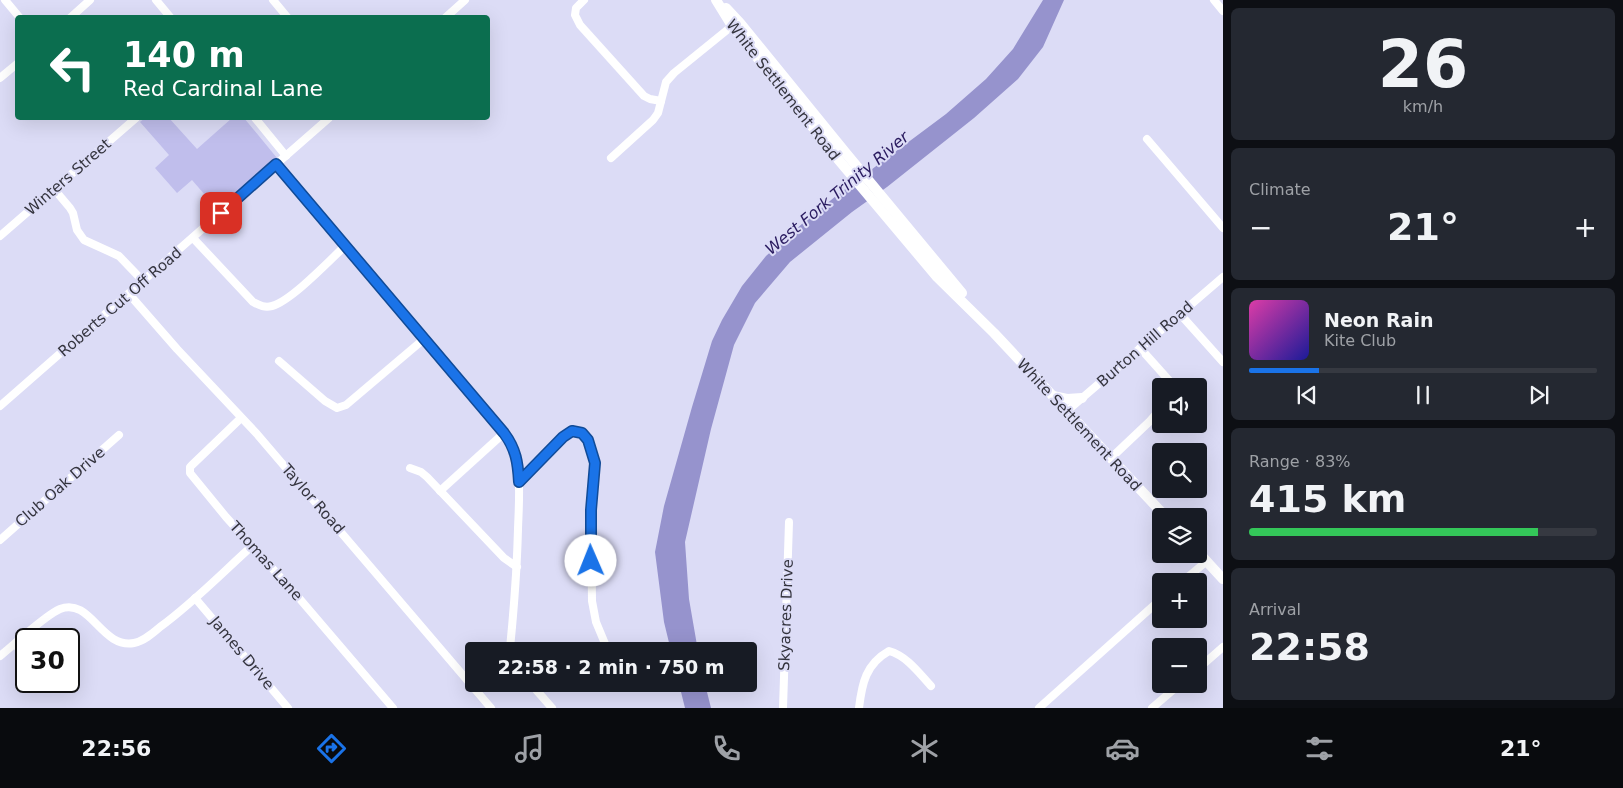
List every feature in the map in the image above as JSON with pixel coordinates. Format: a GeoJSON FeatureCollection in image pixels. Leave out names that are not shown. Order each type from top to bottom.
{"type":"FeatureCollection","features":[{"type":"Feature","properties":{"kind":"main road","name":"White Settlement Road"},"geometry":{"type":"LineString","coordinates":[[717,0],[732,26],[749,40]]}},
{"type":"Feature","properties":{"kind":"main road","name":"White Settlement Road"},"geometry":{"type":"LineString","coordinates":[[717,0],[740,23],[749,40],[891,216],[994,333],[1158,508]]}},
{"type":"Feature","properties":{"kind":"main road"},"geometry":{"type":"LineString","coordinates":[[1053,396],[1067,400],[1082,398]]}},
{"type":"Feature","properties":{"kind":"main road"},"geometry":{"type":"LineString","coordinates":[[1207,563],[1223,579]]}},
{"type":"Feature","properties":{"kind":"street"},"geometry":{"type":"LineString","coordinates":[[5,0],[18,15]]}},
{"type":"Feature","properties":{"kind":"street"},"geometry":{"type":"LineString","coordinates":[[73,15],[90,0]]}},
{"type":"Feature","properties":{"kind":"street"},"geometry":{"type":"LineString","coordinates":[[156,0],[168,15]]}},
{"type":"Feature","properties":{"kind":"street"},"geometry":{"type":"LineString","coordinates":[[273,0],[286,15]]}},
{"type":"Feature","properties":{"kind":"street"},"geometry":{"type":"LineString","coordinates":[[448,15],[465,0]]}},
{"type":"Feature","properties":{"kind":"street"},"geometry":{"type":"LineString","coordinates":[[584,0],[576,8],[575,16],[580,25],[644,96],[661,101]]}},
{"type":"Feature","properties":{"kind":"street"},"geometry":{"type":"LineString","coordinates":[[1214,0],[1223,11]]}},
{"type":"Feature","properties":{"kind":"street"},"geometry":{"type":"LineString","coordinates":[[611,158],[653,120],[658,113],[666,82],[674,73],[732,26]]}},
{"type":"Feature","properties":{"kind":"street"},"geometry":{"type":"LineString","coordinates":[[0,78],[15,66]]}},
{"type":"Feature","properties":{"kind":"street","name":"Winters Street"},"geometry":{"type":"LineString","coordinates":[[0,236],[134,120]]}},
{"type":"Feature","properties":{"kind":"street"},"geometry":{"type":"LineString","coordinates":[[257,120],[286,156]]}},
{"type":"Feature","properties":{"kind":"street","name":"Roberts Cut Off Road"},"geometry":{"type":"LineString","coordinates":[[0,406],[327,120]]}},
{"type":"Feature","properties":{"kind":"street"},"geometry":{"type":"LineString","coordinates":[[1147,139],[1223,228]]}},
{"type":"Feature","properties":{"kind":"street"},"geometry":{"type":"LineString","coordinates":[[276,164],[511,442],[517,456],[519,482],[517,567],[511,642]]}},
{"type":"Feature","properties":{"kind":"street"},"geometry":{"type":"LineString","coordinates":[[54,189],[73,213],[77,230],[84,240],[119,256],[143,281]]}},
{"type":"Feature","properties":{"kind":"street"},"geometry":{"type":"LineString","coordinates":[[193,238],[253,302],[262,307],[271,307],[293,294],[345,246]]}},
{"type":"Feature","properties":{"kind":"street","name":"Burton Hill Road"},"geometry":{"type":"LineString","coordinates":[[1067,411],[1223,277]]}},
{"type":"Feature","properties":{"kind":"street","name":"Taylor Road"},"geometry":{"type":"LineString","coordinates":[[129,294],[348,539],[491,708]]}},
{"type":"Feature","properties":{"kind":"street"},"geometry":{"type":"LineString","coordinates":[[1180,314],[1223,362]]}},
{"type":"Feature","properties":{"kind":"street"},"geometry":{"type":"LineString","coordinates":[[279,361],[325,401],[336,408],[346,405],[424,339]]}},
{"type":"Feature","properties":{"kind":"street"},"geometry":{"type":"LineString","coordinates":[[1140,348],[1167,378]]}},
{"type":"Feature","properties":{"kind":"street","name":"Thomas Lane"},"geometry":{"type":"LineString","coordinates":[[241,418],[192,465],[189,470],[190,473],[392,708]]}},
{"type":"Feature","properties":{"kind":"street"},"geometry":{"type":"LineString","coordinates":[[1111,458],[1152,418]]}},
{"type":"Feature","properties":{"kind":"street"},"geometry":{"type":"LineString","coordinates":[[519,482],[563,437],[572,431],[582,433],[588,440],[595,463],[591,522],[592,601],[596,622],[604,642]]}},
{"type":"Feature","properties":{"kind":"street"},"geometry":{"type":"LineString","coordinates":[[440,491],[504,433]]}},
{"type":"Feature","properties":{"kind":"street","name":"Club Oak Drive"},"geometry":{"type":"LineString","coordinates":[[0,540],[119,435]]}},
{"type":"Feature","properties":{"kind":"street"},"geometry":{"type":"LineString","coordinates":[[410,468],[421,472],[504,558],[517,567]]}},
{"type":"Feature","properties":{"kind":"street","name":"Skyacres Drive"},"geometry":{"type":"LineString","coordinates":[[783,708],[788,522]]}},
{"type":"Feature","properties":{"kind":"street"},"geometry":{"type":"LineString","coordinates":[[35,628],[58,609],[66,607],[75,608],[85,613],[105,633],[121,644],[136,642],[173,618],[252,546]]}},
{"type":"Feature","properties":{"kind":"street"},"geometry":{"type":"LineString","coordinates":[[1193,573],[1205,563]]}},
{"type":"Feature","properties":{"kind":"street","name":"James Drive"},"geometry":{"type":"LineString","coordinates":[[195,598],[288,708]]}},
{"type":"Feature","properties":{"kind":"street"},"geometry":{"type":"LineString","coordinates":[[1039,708],[1152,608]]}},
{"type":"Feature","properties":{"kind":"street"},"geometry":{"type":"LineString","coordinates":[[0,656],[15,644]]}},
{"type":"Feature","properties":{"kind":"street"},"geometry":{"type":"LineString","coordinates":[[1207,661],[1223,647]]}},
{"type":"Feature","properties":{"kind":"street"},"geometry":{"type":"LineString","coordinates":[[859,708],[864,680],[879,657],[889,651],[898,653],[931,686]]}},
{"type":"Feature","properties":{"kind":"street"},"geometry":{"type":"LineString","coordinates":[[539,692],[552,708]]}},
{"type":"Feature","properties":{"kind":"street"},"geometry":{"type":"LineString","coordinates":[[1152,708],[1170,693]]}},
{"type":"Feature","properties":{"kind":"shaded area"},"geometry":{"type":"Polygon","coordinates":[[[1043,0],[1064,0],[1043,47],[1018,79],[974,118],[790,262],[755,303],[734,345],[711,429],[685,542],[689,599],[696,642],[669,642],[664,622],[655,552],[664,506],[692,407],[712,341],[722,320],[742,286],[766,256],[836,196],[946,114],[986,79],[1013,49],[1043,0]]]}},
{"type":"Feature","properties":{"kind":"shaded area"},"geometry":{"type":"Polygon","coordinates":[[[142,120],[171,120],[197,149],[230,120],[246,120],[277,158],[218,210],[192,180],[177,193],[155,168],[169,155],[140,122],[142,120]]]}},
{"type":"Feature","properties":{"kind":"shaded area"},"geometry":{"type":"Polygon","coordinates":[[[681,692],[707,692],[711,708],[685,708],[681,692]]]}},
{"type":"Feature","properties":{"kind":"route"},"geometry":{"type":"LineString","coordinates":[[221,213],[276,164],[511,442],[517,456],[519,482],[563,437],[572,431],[582,433],[588,440],[595,463],[591,510],[591,561]]}},
{"type":"Feature","properties":{"kind":"water label","name":"West Fork Trinity River"},"geometry":{"type":"Point","coordinates":[837,193]}}]}
